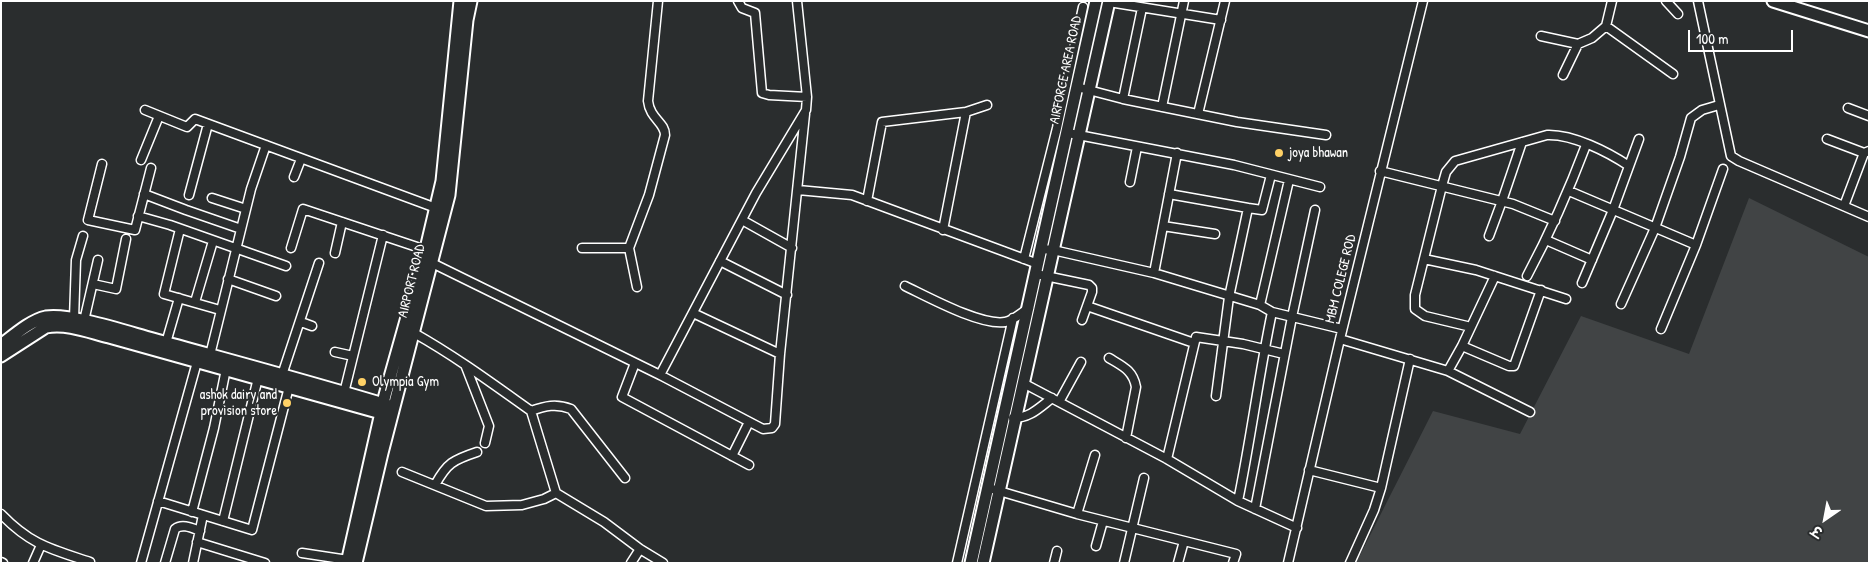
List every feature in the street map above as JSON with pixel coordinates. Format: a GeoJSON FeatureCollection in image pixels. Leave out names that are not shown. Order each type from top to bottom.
{"type":"FeatureCollection","features":[{"type":"Feature","properties":{"kind":"street","name":"AIRPORT ROAD"},"geometry":{"type":"LineString","coordinates":[[350,562],[442,181],[460,1]]}},
{"type":"Feature","properties":{"kind":"street","name":"AIRPORT ROAD"},"geometry":{"type":"LineString","coordinates":[[388,410],[414,332],[449,195],[464,64],[467,20],[471,1]]}},
{"type":"Feature","properties":{"kind":"street"},"geometry":{"type":"LineString","coordinates":[[637,287],[629,248],[649,196],[665,135],[663,126],[652,115],[648,101],[658,1]]}},
{"type":"Feature","properties":{"kind":"street"},"geometry":{"type":"LineString","coordinates":[[738,1],[742,8],[756,13],[762,93],[807,97]]}},
{"type":"Feature","properties":{"kind":"street"},"geometry":{"type":"LineString","coordinates":[[432,263],[660,375],[749,422],[768,430],[772,428],[775,424],[780,354],[807,97],[796,1]]}},
{"type":"Feature","properties":{"kind":"street","name":"AIRFORCE AREA ROAD"},"geometry":{"type":"LineString","coordinates":[[1070,136],[1077,88],[1096,1]]}},
{"type":"Feature","properties":{"kind":"street"},"geometry":{"type":"LineString","coordinates":[[1162,107],[1184,1]]}},
{"type":"Feature","properties":{"kind":"street"},"geometry":{"type":"LineString","coordinates":[[1198,114],[1225,1]]}},
{"type":"Feature","properties":{"kind":"street","name":"MBM COLEGE ROD"},"geometry":{"type":"LineString","coordinates":[[1288,563],[1308,470],[1423,1]]}},
{"type":"Feature","properties":{"kind":"street"},"geometry":{"type":"LineString","coordinates":[[1540,36],[1578,44],[1592,38],[1606,26],[1612,1]]}},
{"type":"Feature","properties":{"kind":"street"},"geometry":{"type":"LineString","coordinates":[[1666,1],[1678,14]]}},
{"type":"Feature","properties":{"kind":"street"},"geometry":{"type":"LineString","coordinates":[[1698,1],[1731,156],[1869,217]]}},
{"type":"Feature","properties":{"kind":"street"},"geometry":{"type":"LineString","coordinates":[[983,563],[994,489],[1010,418],[1028,308],[1047,249],[1070,136],[1089,90],[1109,2],[1221,20]]}},
{"type":"Feature","properties":{"kind":"street"},"geometry":{"type":"LineString","coordinates":[[1778,2],[1869,31]]}},
{"type":"Feature","properties":{"kind":"street"},"geometry":{"type":"LineString","coordinates":[[1024,259],[1083,7]]}},
{"type":"Feature","properties":{"kind":"street"},"geometry":{"type":"LineString","coordinates":[[1123,100],[1142,8]]}},
{"type":"Feature","properties":{"kind":"street"},"geometry":{"type":"LineString","coordinates":[[1606,26],[1673,74]]}},
{"type":"Feature","properties":{"kind":"street"},"geometry":{"type":"LineString","coordinates":[[1563,75],[1578,44]]}},
{"type":"Feature","properties":{"kind":"street"},"geometry":{"type":"LineString","coordinates":[[1077,88],[1123,100],[1326,135]]}},
{"type":"Feature","properties":{"kind":"street"},"geometry":{"type":"LineString","coordinates":[[867,201],[882,122],[966,112],[988,105]]}},
{"type":"Feature","properties":{"kind":"street"},"geometry":{"type":"LineString","coordinates":[[1621,304],[1655,228],[1680,157],[1691,118],[1702,110],[1719,105]]}},
{"type":"Feature","properties":{"kind":"street"},"geometry":{"type":"LineString","coordinates":[[1848,108],[1869,116]]}},
{"type":"Feature","properties":{"kind":"street"},"geometry":{"type":"LineString","coordinates":[[145,110],[187,127],[195,119],[436,208]]}},
{"type":"Feature","properties":{"kind":"street"},"geometry":{"type":"LineString","coordinates":[[660,375],[742,220],[806,110]]}},
{"type":"Feature","properties":{"kind":"street"},"geometry":{"type":"LineString","coordinates":[[943,230],[966,112]]}},
{"type":"Feature","properties":{"kind":"street"},"geometry":{"type":"LineString","coordinates":[[141,160],[160,116]]}},
{"type":"Feature","properties":{"kind":"street"},"geometry":{"type":"LineString","coordinates":[[189,194],[208,124]]}},
{"type":"Feature","properties":{"kind":"street"},"geometry":{"type":"LineString","coordinates":[[1056,128],[1070,136],[1177,153],[1320,187]]}},
{"type":"Feature","properties":{"kind":"street"},"geometry":{"type":"LineString","coordinates":[[1471,327],[1425,316],[1415,309],[1415,295],[1442,186],[1446,172],[1455,161],[1522,142],[1556,135],[1606,151],[1629,166]]}},
{"type":"Feature","properties":{"kind":"street"},"geometry":{"type":"LineString","coordinates":[[1047,249],[1070,136]]}},
{"type":"Feature","properties":{"kind":"street"},"geometry":{"type":"LineString","coordinates":[[1582,283],[1613,210],[1639,139]]}},
{"type":"Feature","properties":{"kind":"street"},"geometry":{"type":"LineString","coordinates":[[1827,139],[1866,152],[1844,206]]}},
{"type":"Feature","properties":{"kind":"street"},"geometry":{"type":"LineString","coordinates":[[1489,236],[1522,142]]}},
{"type":"Feature","properties":{"kind":"street"},"geometry":{"type":"LineString","coordinates":[[1527,276],[1569,191],[1586,145]]}},
{"type":"Feature","properties":{"kind":"street"},"geometry":{"type":"LineString","coordinates":[[210,355],[246,209],[266,146]]}},
{"type":"Feature","properties":{"kind":"street"},"geometry":{"type":"LineString","coordinates":[[1130,182],[1137,147]]}},
{"type":"Feature","properties":{"kind":"street"},"geometry":{"type":"LineString","coordinates":[[1154,273],[1177,153]]}},
{"type":"Feature","properties":{"kind":"street"},"geometry":{"type":"LineString","coordinates":[[294,177],[301,159]]}},
{"type":"Feature","properties":{"kind":"street"},"geometry":{"type":"LineString","coordinates":[[102,164],[88,220],[135,230],[151,168]]}},
{"type":"Feature","properties":{"kind":"street"},"geometry":{"type":"LineString","coordinates":[[1661,328],[1696,245],[1724,169]]}},
{"type":"Feature","properties":{"kind":"street"},"geometry":{"type":"LineString","coordinates":[[1380,171],[1502,201],[1555,221]]}},
{"type":"Feature","properties":{"kind":"street"},"geometry":{"type":"LineString","coordinates":[[1169,194],[1262,210],[1271,175]]}},
{"type":"Feature","properties":{"kind":"street"},"geometry":{"type":"LineString","coordinates":[[1260,305],[1289,180]]}},
{"type":"Feature","properties":{"kind":"street"},"geometry":{"type":"LineString","coordinates":[[798,190],[852,195],[1024,259],[1040,271],[1089,285],[1092,288],[1092,292],[1082,320]]}},
{"type":"Feature","properties":{"kind":"street"},"geometry":{"type":"LineString","coordinates":[[1569,191],[1696,245]]}},
{"type":"Feature","properties":{"kind":"street"},"geometry":{"type":"LineString","coordinates":[[144,194],[241,229]]}},
{"type":"Feature","properties":{"kind":"street"},"geometry":{"type":"LineString","coordinates":[[212,198],[246,209]]}},
{"type":"Feature","properties":{"kind":"street"},"geometry":{"type":"LineString","coordinates":[[1216,396],[1229,297],[1248,208]]}},
{"type":"Feature","properties":{"kind":"street"},"geometry":{"type":"LineString","coordinates":[[291,248],[303,209],[426,250]]}},
{"type":"Feature","properties":{"kind":"street"},"geometry":{"type":"LineString","coordinates":[[1255,509],[1284,354],[1315,210]]}},
{"type":"Feature","properties":{"kind":"street"},"geometry":{"type":"LineString","coordinates":[[138,216],[286,266]]}},
{"type":"Feature","properties":{"kind":"street"},"geometry":{"type":"LineString","coordinates":[[742,220],[792,248]]}},
{"type":"Feature","properties":{"kind":"street"},"geometry":{"type":"LineString","coordinates":[[335,253],[342,222]]}},
{"type":"Feature","properties":{"kind":"street"},"geometry":{"type":"LineString","coordinates":[[1162,226],[1215,234]]}},
{"type":"Feature","properties":{"kind":"street"},"geometry":{"type":"LineString","coordinates":[[180,229],[164,294],[220,310]]}},
{"type":"Feature","properties":{"kind":"street"},"geometry":{"type":"LineString","coordinates":[[344,393],[383,235]]}},
{"type":"Feature","properties":{"kind":"street"},"geometry":{"type":"LineString","coordinates":[[79,320],[76,260],[83,236]]}},
{"type":"Feature","properties":{"kind":"street"},"geometry":{"type":"LineString","coordinates":[[93,284],[116,289],[126,239]]}},
{"type":"Feature","properties":{"kind":"street"},"geometry":{"type":"LineString","coordinates":[[1546,240],[1592,260]]}},
{"type":"Feature","properties":{"kind":"street"},"geometry":{"type":"LineString","coordinates":[[195,302],[213,241]]}},
{"type":"Feature","properties":{"kind":"street"},"geometry":{"type":"LineString","coordinates":[[582,248],[629,248]]}},
{"type":"Feature","properties":{"kind":"street"},"geometry":{"type":"LineString","coordinates":[[1047,249],[1154,273],[1260,305],[1272,312],[1342,329]]}},
{"type":"Feature","properties":{"kind":"street"},"geometry":{"type":"LineString","coordinates":[[1424,259],[1476,270],[1566,299]]}},
{"type":"Feature","properties":{"kind":"street"},"geometry":{"type":"LineString","coordinates":[[79,320],[93,284],[98,260]]}},
{"type":"Feature","properties":{"kind":"street"},"geometry":{"type":"LineString","coordinates":[[720,261],[786,295]]}},
{"type":"Feature","properties":{"kind":"street"},"geometry":{"type":"LineString","coordinates":[[282,375],[319,263]]}},
{"type":"Feature","properties":{"kind":"street"},"geometry":{"type":"LineString","coordinates":[[1010,418],[1023,382],[1040,271]]}},
{"type":"Feature","properties":{"kind":"street"},"geometry":{"type":"LineString","coordinates":[[1448,371],[1495,276]]}},
{"type":"Feature","properties":{"kind":"street"},"geometry":{"type":"LineString","coordinates":[[228,279],[276,296]]}},
{"type":"Feature","properties":{"kind":"street"},"geometry":{"type":"LineString","coordinates":[[905,286],[968,315],[997,322],[1004,322],[1014,318],[1028,308]]}},
{"type":"Feature","properties":{"kind":"street"},"geometry":{"type":"LineString","coordinates":[[1462,346],[1508,366],[1514,366],[1540,290]]}},
{"type":"Feature","properties":{"kind":"street"},"geometry":{"type":"LineString","coordinates":[[166,343],[179,298]]}},
{"type":"Feature","properties":{"kind":"street"},"geometry":{"type":"LineString","coordinates":[[1087,306],[1194,343]]}},
{"type":"Feature","properties":{"kind":"street"},"geometry":{"type":"LineString","coordinates":[[1238,501],[1272,312]]}},
{"type":"Feature","properties":{"kind":"street"},"geometry":{"type":"LineString","coordinates":[[693,313],[780,354]]}},
{"type":"Feature","properties":{"kind":"street"},"geometry":{"type":"LineString","coordinates":[[1,345],[25,327],[44,317],[61,316],[282,375],[344,393],[388,410]]}},
{"type":"Feature","properties":{"kind":"street"},"geometry":{"type":"LineString","coordinates":[[957,563],[1014,318]]}},
{"type":"Feature","properties":{"kind":"street"},"geometry":{"type":"LineString","coordinates":[[300,322],[312,326]]}},
{"type":"Feature","properties":{"kind":"street"},"geometry":{"type":"LineString","coordinates":[[1,356],[46,327],[55,325],[74,328],[289,387],[388,410]]}},
{"type":"Feature","properties":{"kind":"street"},"geometry":{"type":"LineString","coordinates":[[414,332],[447,352],[531,411],[556,493],[604,522],[640,549],[663,563]]}},
{"type":"Feature","properties":{"kind":"street"},"geometry":{"type":"LineString","coordinates":[[1167,459],[1196,337],[1264,348],[1284,354]]}},
{"type":"Feature","properties":{"kind":"street"},"geometry":{"type":"LineString","coordinates":[[1340,339],[1448,371],[1530,412]]}},
{"type":"Feature","properties":{"kind":"street"},"geometry":{"type":"LineString","coordinates":[[334,352],[353,356]]}},
{"type":"Feature","properties":{"kind":"street"},"geometry":{"type":"LineString","coordinates":[[1109,358],[1128,370],[1135,380],[1136,387],[1126,438]]}},
{"type":"Feature","properties":{"kind":"street"},"geometry":{"type":"LineString","coordinates":[[1350,563],[1374,510],[1381,488],[1410,359]]}},
{"type":"Feature","properties":{"kind":"street"},"geometry":{"type":"LineString","coordinates":[[141,563],[197,362]]}},
{"type":"Feature","properties":{"kind":"street"},"geometry":{"type":"LineString","coordinates":[[1010,418],[1030,415],[1056,400],[1081,362]]}},
{"type":"Feature","properties":{"kind":"street"},"geometry":{"type":"LineString","coordinates":[[635,363],[622,397],[749,465]]}},
{"type":"Feature","properties":{"kind":"street"},"geometry":{"type":"LineString","coordinates":[[466,367],[489,426],[486,443]]}},
{"type":"Feature","properties":{"kind":"street"},"geometry":{"type":"LineString","coordinates":[[192,512],[214,428],[226,370]]}},
{"type":"Feature","properties":{"kind":"street"},"geometry":{"type":"LineString","coordinates":[[223,521],[258,378]]}},
{"type":"Feature","properties":{"kind":"street"},"geometry":{"type":"LineString","coordinates":[[1023,382],[1167,459],[1238,501],[1296,528]]}},
{"type":"Feature","properties":{"kind":"street"},"geometry":{"type":"LineString","coordinates":[[158,501],[252,530],[289,387]]}},
{"type":"Feature","properties":{"kind":"street"},"geometry":{"type":"LineString","coordinates":[[531,411],[547,406],[562,406],[571,409],[626,478]]}},
{"type":"Feature","properties":{"kind":"street"},"geometry":{"type":"LineString","coordinates":[[732,456],[749,422]]}},
{"type":"Feature","properties":{"kind":"street"},"geometry":{"type":"LineString","coordinates":[[435,486],[444,469],[457,459],[477,452]]}},
{"type":"Feature","properties":{"kind":"street"},"geometry":{"type":"LineString","coordinates":[[1077,514],[1095,455]]}},
{"type":"Feature","properties":{"kind":"street"},"geometry":{"type":"LineString","coordinates":[[1308,470],[1381,488]]}},
{"type":"Feature","properties":{"kind":"street"},"geometry":{"type":"LineString","coordinates":[[402,472],[486,506],[522,505],[544,499],[556,493]]}},
{"type":"Feature","properties":{"kind":"street"},"geometry":{"type":"LineString","coordinates":[[1124,563],[1144,478]]}},
{"type":"Feature","properties":{"kind":"street"},"geometry":{"type":"LineString","coordinates":[[960,550],[972,558],[994,489]]}},
{"type":"Feature","properties":{"kind":"street"},"geometry":{"type":"LineString","coordinates":[[994,489],[1103,521],[1236,554],[1233,563]]}},
{"type":"Feature","properties":{"kind":"street"},"geometry":{"type":"LineString","coordinates":[[1,514],[16,529],[41,545],[90,562]]}},
{"type":"Feature","properties":{"kind":"street"},"geometry":{"type":"LineString","coordinates":[[192,563],[203,516]]}},
{"type":"Feature","properties":{"kind":"street"},"geometry":{"type":"LineString","coordinates":[[1096,546],[1103,521]]}},
{"type":"Feature","properties":{"kind":"street"},"geometry":{"type":"LineString","coordinates":[[165,563],[175,529],[178,526],[200,531]]}},
{"type":"Feature","properties":{"kind":"street"},"geometry":{"type":"LineString","coordinates":[[1178,563],[1184,541]]}},
{"type":"Feature","properties":{"kind":"street"},"geometry":{"type":"LineString","coordinates":[[197,542],[265,563]]}},
{"type":"Feature","properties":{"kind":"street"},"geometry":{"type":"LineString","coordinates":[[33,563],[41,545]]}},
{"type":"Feature","properties":{"kind":"street"},"geometry":{"type":"LineString","coordinates":[[631,563],[640,549]]}},
{"type":"Feature","properties":{"kind":"street"},"geometry":{"type":"LineString","coordinates":[[1054,563],[1057,551]]}},
{"type":"Feature","properties":{"kind":"street"},"geometry":{"type":"LineString","coordinates":[[302,553],[350,562]]}},
{"type":"Feature","properties":{"kind":"shaded area"},"geometry":{"type":"Polygon","coordinates":[[[1749,198],[1869,257],[1869,563],[1356,563],[1433,411],[1520,434],[1581,316],[1689,354],[1749,198]]]}},
{"type":"Feature","properties":{"kind":"place","name":"joya bhawan"},"geometry":{"type":"Point","coordinates":[1279,153]}},
{"type":"Feature","properties":{"kind":"place","name":"Olympia Gym"},"geometry":{"type":"Point","coordinates":[362,382]}},
{"type":"Feature","properties":{"kind":"place","name":"ashok dairy and provision store"},"geometry":{"type":"Point","coordinates":[287,403]}}]}
